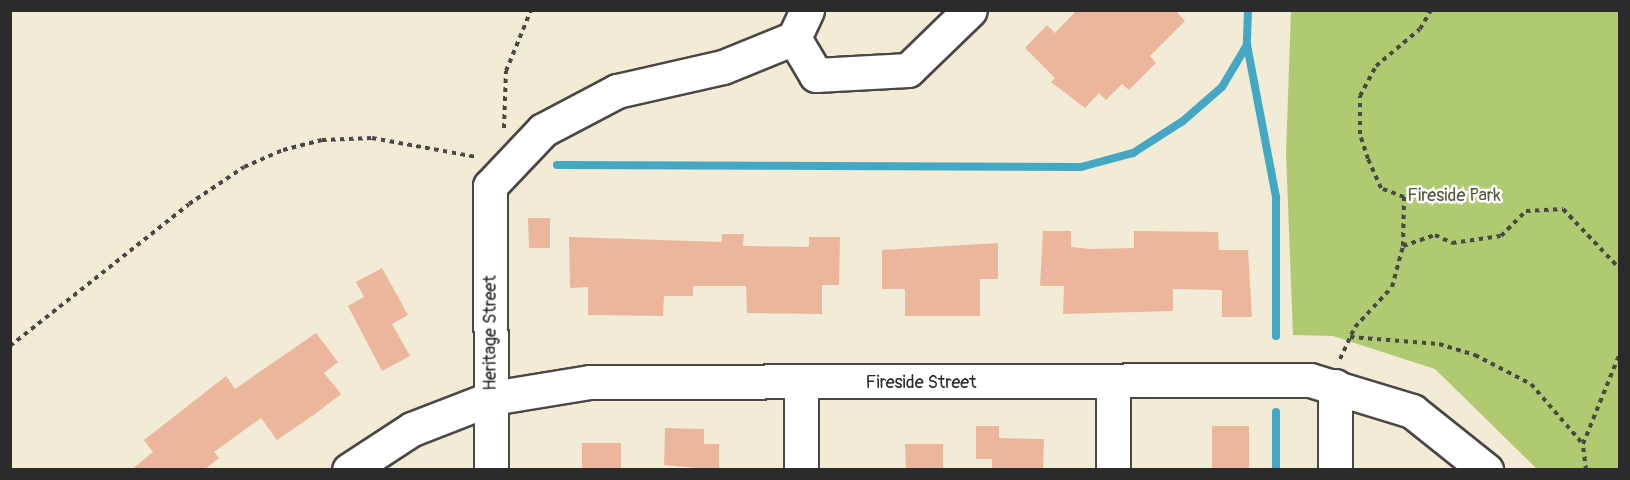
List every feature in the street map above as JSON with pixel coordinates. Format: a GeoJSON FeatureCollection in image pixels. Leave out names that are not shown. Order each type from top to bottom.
{"type":"FeatureCollection","features":[{"type":"Feature","properties":{"kind":"street"},"geometry":{"type":"LineString","coordinates":[[490,196],[490,186],[510,146],[617,91],[723,67],[801,24],[816,75],[908,70],[970,10]]}},
{"type":"Feature","properties":{"kind":"street","name":"Heritage Street"},"geometry":{"type":"LineString","coordinates":[[490,196],[491,470]]}},
{"type":"Feature","properties":{"kind":"street","name":"Fireside Street"},"geometry":{"type":"LineString","coordinates":[[350,470],[412,429],[492,398],[590,382],[1310,380],[1412,411],[1486,470]]}},
{"type":"Feature","properties":{"kind":"street"},"geometry":{"type":"LineString","coordinates":[[1113,382],[1113,470]]}},
{"type":"Feature","properties":{"kind":"street"},"geometry":{"type":"LineString","coordinates":[[801,383],[801,470]]}},
{"type":"Feature","properties":{"kind":"street"},"geometry":{"type":"LineString","coordinates":[[1335,386],[1335,470]]}},
{"type":"Feature","properties":{"kind":"path"},"geometry":{"type":"LineString","coordinates":[[10,346],[189,204],[244,167],[284,150],[322,140],[372,138],[476,157],[510,146],[506,71],[531,10]]}},
{"type":"Feature","properties":{"kind":"path"},"geometry":{"type":"LineString","coordinates":[[1335,386],[1350,337],[1392,287],[1403,246],[1404,197],[1381,188],[1372,168],[1360,134],[1360,96],[1376,66],[1420,29],[1431,10]]}},
{"type":"Feature","properties":{"kind":"path"},"geometry":{"type":"LineString","coordinates":[[485,149],[476,157],[476,191],[490,196]]}},
{"type":"Feature","properties":{"kind":"path"},"geometry":{"type":"LineString","coordinates":[[1403,246],[1435,235],[1452,243],[1501,236],[1526,211],[1563,209],[1620,269]]}},
{"type":"Feature","properties":{"kind":"path"},"geometry":{"type":"LineString","coordinates":[[1350,337],[1439,344],[1475,355],[1531,384],[1583,444]]}},
{"type":"Feature","properties":{"kind":"path"},"geometry":{"type":"LineString","coordinates":[[1586,470],[1583,444],[1620,353]]}},
{"type":"Feature","properties":{"kind":"green space","name":"Fireside Park"},"geometry":{"type":"Polygon","coordinates":[[[1291,11],[1619,11],[1619,469],[1537,469],[1435,369],[1333,336],[1293,335],[1286,153],[1291,11]]]}},
{"type":"Feature","properties":{"kind":"building"},"geometry":{"type":"Polygon","coordinates":[[[1077,10],[1175,10],[1185,21],[1150,56],[1156,63],[1129,90],[1122,84],[1106,100],[1099,93],[1085,108],[1051,82],[1055,78],[1025,48],[1047,25],[1055,33],[1077,10]]]}},
{"type":"Feature","properties":{"kind":"building"},"geometry":{"type":"Polygon","coordinates":[[[528,218],[550,218],[550,248],[529,248],[528,218]]]}},
{"type":"Feature","properties":{"kind":"building"},"geometry":{"type":"Polygon","coordinates":[[[1043,231],[1071,231],[1071,247],[1091,249],[1134,248],[1134,231],[1218,232],[1219,250],[1248,250],[1252,317],[1222,317],[1222,290],[1173,289],[1173,311],[1063,314],[1064,286],[1040,286],[1043,231]]]}},
{"type":"Feature","properties":{"kind":"building"},"geometry":{"type":"Polygon","coordinates":[[[722,234],[744,234],[743,246],[809,247],[809,237],[840,237],[839,285],[822,285],[822,314],[747,313],[746,286],[693,286],[693,296],[664,296],[663,316],[588,315],[588,287],[570,288],[569,237],[722,242],[722,234]]]}},
{"type":"Feature","properties":{"kind":"building"},"geometry":{"type":"Polygon","coordinates":[[[998,243],[998,279],[980,279],[980,316],[905,316],[905,289],[882,289],[882,250],[998,243]]]}},
{"type":"Feature","properties":{"kind":"building"},"geometry":{"type":"Polygon","coordinates":[[[382,268],[408,315],[392,324],[410,356],[382,371],[348,306],[364,297],[356,282],[382,268]]]}},
{"type":"Feature","properties":{"kind":"building"},"geometry":{"type":"Polygon","coordinates":[[[316,333],[338,362],[324,373],[341,394],[315,414],[277,440],[261,418],[214,452],[219,458],[204,470],[131,470],[153,452],[144,440],[226,376],[235,389],[316,333]]]}},
{"type":"Feature","properties":{"kind":"building"},"geometry":{"type":"Polygon","coordinates":[[[976,426],[999,426],[999,438],[1044,439],[1043,470],[992,470],[992,459],[976,459],[976,426]]]}},
{"type":"Feature","properties":{"kind":"building"},"geometry":{"type":"Polygon","coordinates":[[[1212,426],[1249,426],[1249,470],[1212,470],[1212,426]]]}},
{"type":"Feature","properties":{"kind":"building"},"geometry":{"type":"Polygon","coordinates":[[[665,428],[704,429],[704,444],[719,444],[719,470],[664,465],[665,428]]]}},
{"type":"Feature","properties":{"kind":"building"},"geometry":{"type":"Polygon","coordinates":[[[582,443],[621,443],[621,470],[582,470],[582,443]]]}},
{"type":"Feature","properties":{"kind":"building"},"geometry":{"type":"Polygon","coordinates":[[[905,444],[943,444],[943,470],[906,470],[905,444]]]}},
{"type":"Feature","properties":{"kind":"waterway"},"geometry":{"type":"LineString","coordinates":[[1248,10],[1247,45],[1276,197],[1276,336]]}},
{"type":"Feature","properties":{"kind":"waterway"},"geometry":{"type":"LineString","coordinates":[[557,165],[1081,167],[1133,153],[1183,121],[1222,87],[1247,45]]}},
{"type":"Feature","properties":{"kind":"waterway"},"geometry":{"type":"LineString","coordinates":[[1276,412],[1276,470]]}}]}
